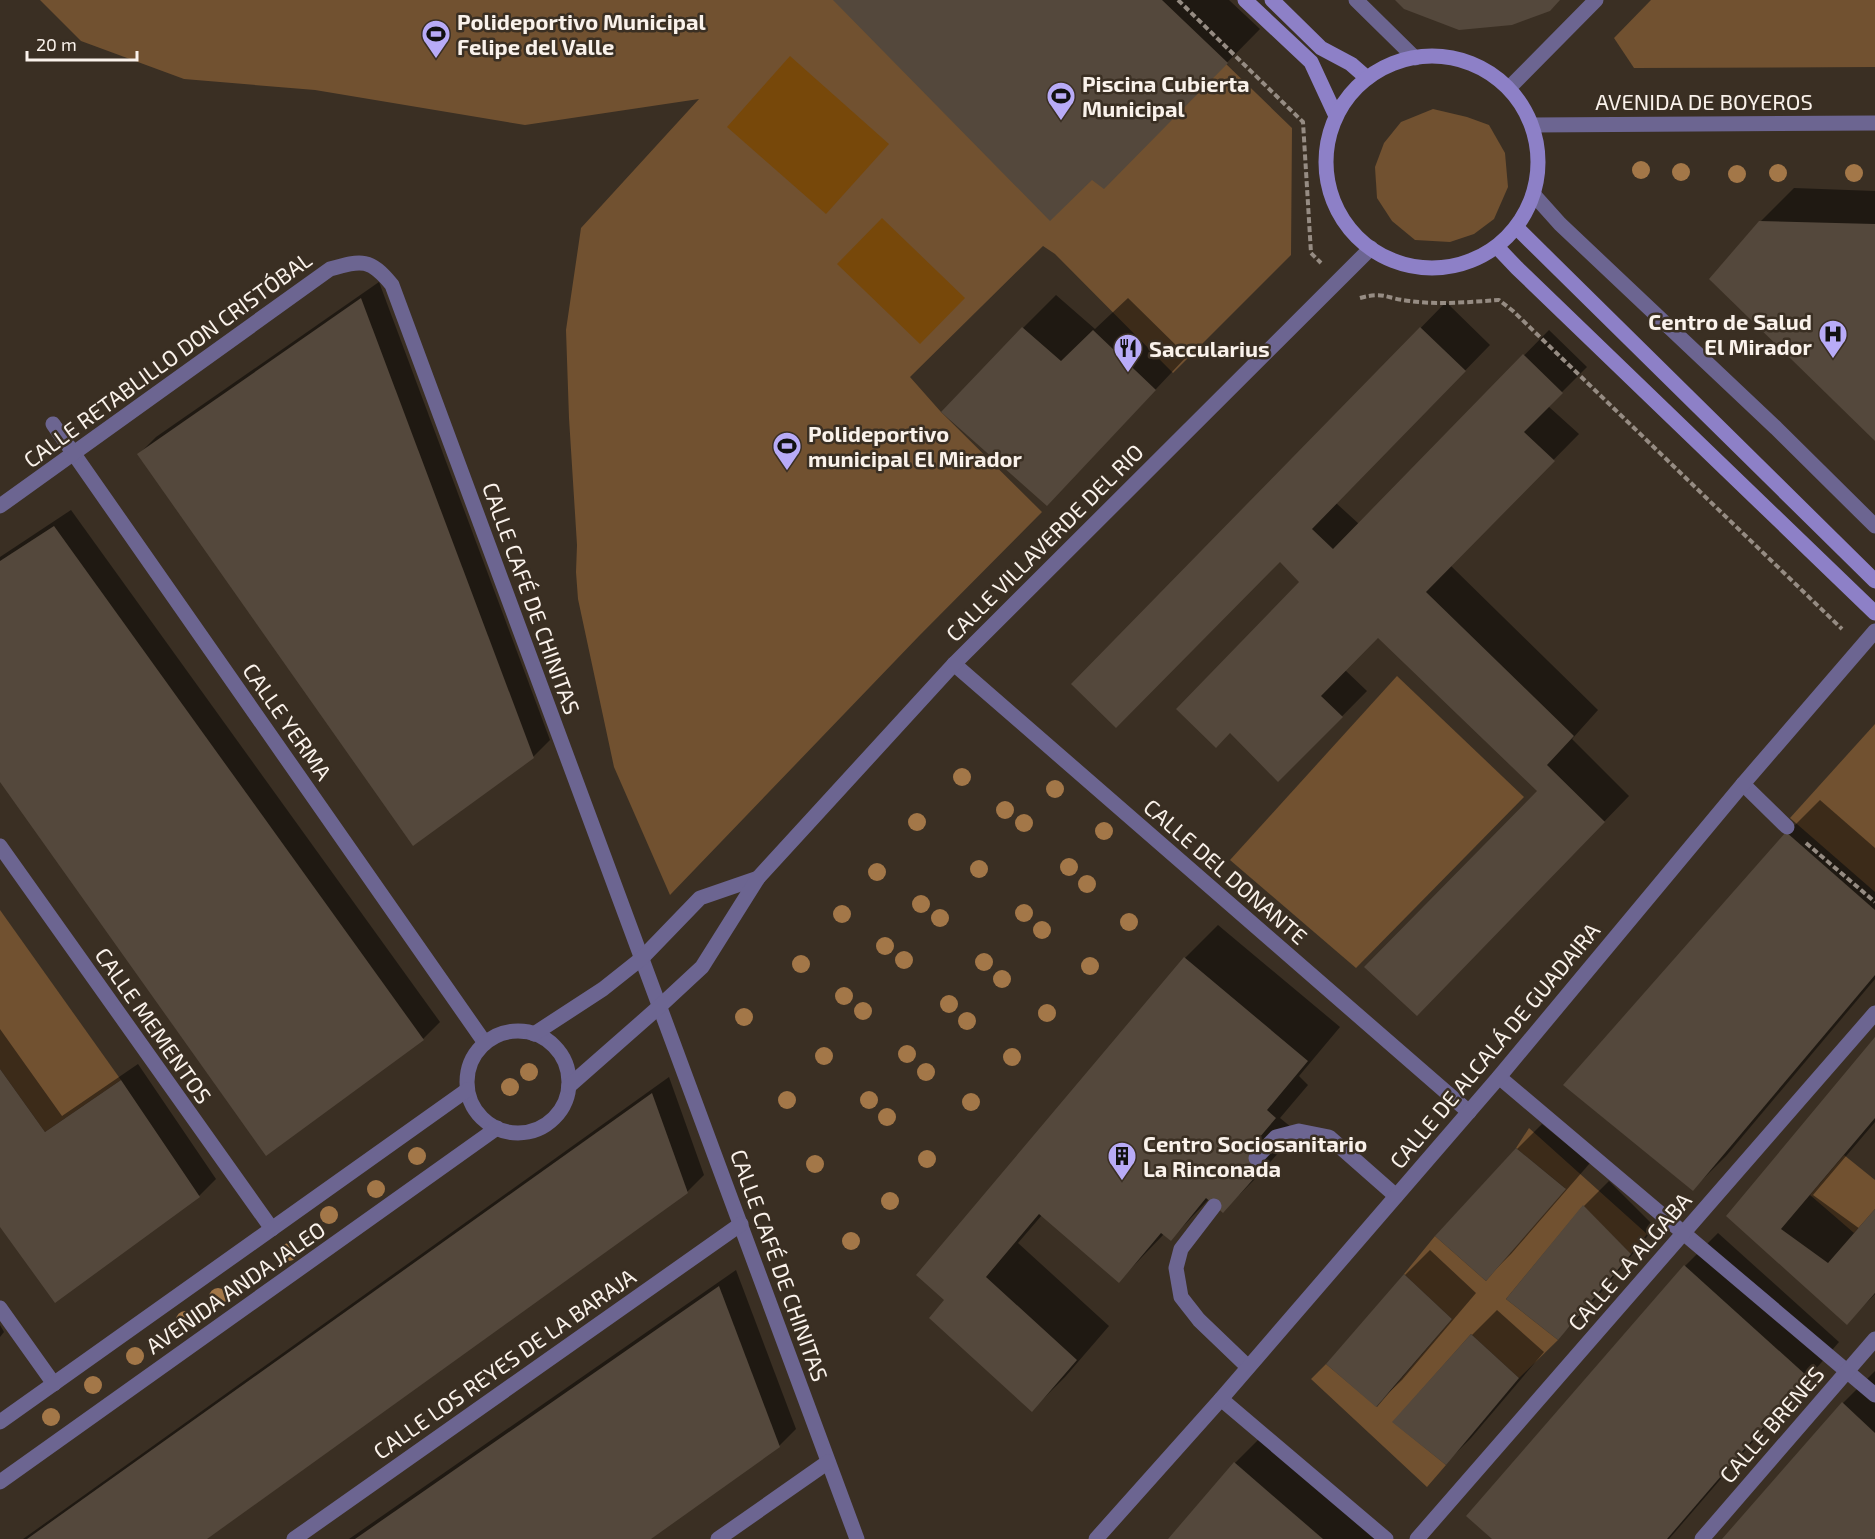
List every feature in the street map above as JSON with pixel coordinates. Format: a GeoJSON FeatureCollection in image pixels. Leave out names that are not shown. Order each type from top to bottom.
{"type":"FeatureCollection","features":[{"type":"Feature","properties":{"kind":"main road"},"geometry":{"type":"LineString","coordinates":[[1245,0],[1311,62],[1336,116]]}},
{"type":"Feature","properties":{"kind":"main road"},"geometry":{"type":"LineString","coordinates":[[1272,0],[1321,48],[1351,64],[1367,78]]}},
{"type":"Feature","properties":{"kind":"main road"},"geometry":{"type":"LineString","coordinates":[[1449,57],[1482,68],[1509,88],[1522,105],[1532,125],[1539,159],[1534,195],[1516,228],[1497,247],[1469,262],[1438,268],[1406,265],[1376,253],[1352,232],[1335,206],[1327,176],[1327,146],[1336,116],[1349,96],[1367,78],[1390,65],[1415,58],[1449,57]]}},
{"type":"Feature","properties":{"kind":"main road"},"geometry":{"type":"LineString","coordinates":[[1516,228],[1875,581]]}},
{"type":"Feature","properties":{"kind":"main road"},"geometry":{"type":"LineString","coordinates":[[1497,247],[1875,613]]}},
{"type":"Feature","properties":{"kind":"street"},"geometry":{"type":"LineString","coordinates":[[1356,0],[1415,58]]}},
{"type":"Feature","properties":{"kind":"street"},"geometry":{"type":"LineString","coordinates":[[1509,88],[1596,0]]}},
{"type":"Feature","properties":{"kind":"street","name":"AVENIDA DE BOYEROS"},"geometry":{"type":"LineString","coordinates":[[1532,125],[1875,123]]}},
{"type":"Feature","properties":{"kind":"street"},"geometry":{"type":"LineString","coordinates":[[1534,195],[1560,224],[1776,428],[1875,526]]}},
{"type":"Feature","properties":{"kind":"street","name":"CALLE VILLAVERDE DEL RIO"},"geometry":{"type":"LineString","coordinates":[[660,1006],[702,967],[758,878],[954,664],[1371,248]]}},
{"type":"Feature","properties":{"kind":"street","name":"CALLE RETABLILLO DON CRISTÓBAL"},"geometry":{"type":"LineString","coordinates":[[0,506],[330,269],[351,263],[366,263]]}},
{"type":"Feature","properties":{"kind":"street","name":"CALLE CAFÉ DE CHINITAS"},"geometry":{"type":"LineString","coordinates":[[366,263],[381,271],[392,285],[857,1539]]}},
{"type":"Feature","properties":{"kind":"street","name":"CALLE YERMA"},"geometry":{"type":"LineString","coordinates":[[53,424],[485,1043]]}},
{"type":"Feature","properties":{"kind":"street","name":"CALLE DE ALCALÁ DE GUADAIRA"},"geometry":{"type":"LineString","coordinates":[[1096,1539],[1221,1399],[1499,1077],[1743,784],[1875,631]]}},
{"type":"Feature","properties":{"kind":"street","name":"CALLE DEL DONANTE"},"geometry":{"type":"LineString","coordinates":[[954,664],[1468,1112]]}},
{"type":"Feature","properties":{"kind":"street"},"geometry":{"type":"LineString","coordinates":[[1743,784],[1787,827]]}},
{"type":"Feature","properties":{"kind":"street","name":"CALLE MEMENTOS"},"geometry":{"type":"LineString","coordinates":[[0,846],[272,1229]]}},
{"type":"Feature","properties":{"kind":"street","name":"CALLE VILLAVERDE DEL RIO"},"geometry":{"type":"LineString","coordinates":[[642,958],[700,898],[758,878]]}},
{"type":"Feature","properties":{"kind":"street"},"geometry":{"type":"LineString","coordinates":[[534,1034],[603,989],[642,958]]}},
{"type":"Feature","properties":{"kind":"street"},"geometry":{"type":"LineString","coordinates":[[569,1086],[660,1006]]}},
{"type":"Feature","properties":{"kind":"street","name":"CALLE LA ALGABA"},"geometry":{"type":"LineString","coordinates":[[1417,1539],[1875,1013]]}},
{"type":"Feature","properties":{"kind":"street"},"geometry":{"type":"LineString","coordinates":[[517,1032],[534,1034],[549,1042],[561,1055],[567,1070],[569,1086],[565,1102],[557,1116],[544,1126],[529,1132],[513,1133],[497,1128],[483,1119],[473,1106],[467,1090],[468,1073],[474,1057],[485,1043],[500,1035],[517,1032]]}},
{"type":"Feature","properties":{"kind":"street"},"geometry":{"type":"LineString","coordinates":[[1499,1077],[1875,1395]]}},
{"type":"Feature","properties":{"kind":"street","name":"AVENIDA ANDA JALEO"},"geometry":{"type":"LineString","coordinates":[[0,1422],[467,1090]]}},
{"type":"Feature","properties":{"kind":"street","name":"AVENIDA ANDA JALEO"},"geometry":{"type":"LineString","coordinates":[[0,1482],[497,1128]]}},
{"type":"Feature","properties":{"kind":"street"},"geometry":{"type":"LineString","coordinates":[[1256,1158],[1276,1137],[1299,1131],[1329,1137],[1396,1196]]}},
{"type":"Feature","properties":{"kind":"street"},"geometry":{"type":"LineString","coordinates":[[1214,1206],[1181,1249],[1176,1268],[1181,1297],[1199,1320],[1248,1367]]}},
{"type":"Feature","properties":{"kind":"street","name":"CALLE LOS REYES DE LA BARAJA"},"geometry":{"type":"LineString","coordinates":[[294,1539],[741,1224]]}},
{"type":"Feature","properties":{"kind":"street"},"geometry":{"type":"LineString","coordinates":[[0,1308],[54,1383]]}},
{"type":"Feature","properties":{"kind":"street","name":"CALLE BRENES"},"geometry":{"type":"LineString","coordinates":[[1702,1539],[1875,1339]]}},
{"type":"Feature","properties":{"kind":"street"},"geometry":{"type":"LineString","coordinates":[[1221,1399],[1386,1539]]}},
{"type":"Feature","properties":{"kind":"street"},"geometry":{"type":"LineString","coordinates":[[718,1539],[828,1462]]}},
{"type":"Feature","properties":{"kind":"path"},"geometry":{"type":"LineString","coordinates":[[1178,0],[1303,122],[1311,253],[1338,280],[1360,298],[1375,293],[1410,302],[1499,300],[1861,647]]}},
{"type":"Feature","properties":{"kind":"path"},"geometry":{"type":"LineString","coordinates":[[1787,827],[1875,902]]}},
{"type":"Feature","properties":{"kind":"shaded area","name":"Polideportivo municipal El Mirador"},"geometry":{"type":"Polygon","coordinates":[[[40,0],[1160,0],[1292,128],[1291,255],[1173,373],[1055,254],[1043,246],[910,377],[941,412],[1042,512],[919,636],[670,895],[614,767],[578,599],[566,330],[581,228],[699,99],[525,125],[315,90],[184,79],[81,41],[40,0]]]}},
{"type":"Feature","properties":{"kind":"shaded area"},"geometry":{"type":"Polygon","coordinates":[[[1651,0],[1875,0],[1875,67],[1634,68],[1614,38],[1651,0]]]}},
{"type":"Feature","properties":{"kind":"shaded area"},"geometry":{"type":"Polygon","coordinates":[[[790,56],[889,144],[826,214],[727,127],[790,56]]]}},
{"type":"Feature","properties":{"kind":"shaded area"},"geometry":{"type":"Polygon","coordinates":[[[1433,109],[1489,125],[1505,153],[1508,187],[1494,219],[1474,234],[1450,242],[1415,240],[1392,221],[1377,198],[1375,167],[1384,143],[1401,122],[1433,109]]]}},
{"type":"Feature","properties":{"kind":"shaded area"},"geometry":{"type":"Polygon","coordinates":[[[882,218],[965,298],[920,344],[837,264],[882,218]]]}},
{"type":"Feature","properties":{"kind":"shaded area"},"geometry":{"type":"Polygon","coordinates":[[[1397,676],[1524,797],[1356,968],[1230,860],[1397,676]]]}},
{"type":"Feature","properties":{"kind":"shaded area"},"geometry":{"type":"Polygon","coordinates":[[[1875,724],[1875,892],[1790,818],[1875,724]]]}},
{"type":"Feature","properties":{"kind":"shaded area"},"geometry":{"type":"Polygon","coordinates":[[[0,910],[121,1080],[45,1132],[0,1069],[0,910]]]}},
{"type":"Feature","properties":{"kind":"shaded area"},"geometry":{"type":"Polygon","coordinates":[[[1529,1128],[1647,1234],[1631,1254],[1583,1206],[1506,1299],[1558,1340],[1519,1378],[1471,1334],[1393,1422],[1446,1465],[1427,1487],[1311,1379],[1326,1364],[1377,1407],[1452,1319],[1404,1274],[1435,1236],[1486,1281],[1565,1188],[1516,1148],[1529,1128]]]}},
{"type":"Feature","properties":{"kind":"shaded area"},"geometry":{"type":"Polygon","coordinates":[[[1844,1155],[1875,1180],[1875,1209],[1854,1233],[1810,1195],[1844,1155]]]}},
{"type":"Feature","properties":{"kind":"building","name":"Piscina Cubierta Municipal"},"geometry":{"type":"Polygon","coordinates":[[[833,0],[1162,0],[1228,63],[1104,189],[1092,180],[1050,221],[833,0]]]}},
{"type":"Feature","properties":{"kind":"building"},"geometry":{"type":"Polygon","coordinates":[[[1395,0],[1560,0],[1550,11],[1512,25],[1459,30],[1404,9],[1395,0]]]}},
{"type":"Feature","properties":{"kind":"building","name":"Centro de Salud El Mirador"},"geometry":{"type":"Polygon","coordinates":[[[1759,221],[1875,224],[1875,441],[1709,279],[1759,221]]]}},
{"type":"Feature","properties":{"kind":"building"},"geometry":{"type":"Polygon","coordinates":[[[361,298],[534,758],[413,846],[137,454],[361,298]]]}},
{"type":"Feature","properties":{"kind":"building"},"geometry":{"type":"Polygon","coordinates":[[[1022,327],[1061,361],[1093,330],[1156,390],[1047,506],[941,412],[1022,327]]]}},
{"type":"Feature","properties":{"kind":"building"},"geometry":{"type":"Polygon","coordinates":[[[1420,327],[1466,371],[1312,529],[1333,549],[1523,354],[1563,393],[1524,432],[1555,461],[1426,592],[1574,736],[1547,765],[1605,822],[1417,1016],[1364,967],[1537,791],[1378,638],[1321,696],[1343,717],[1278,782],[1230,733],[1216,748],[1176,709],[1299,582],[1280,562],[1116,728],[1071,684],[1420,327]]]}},
{"type":"Feature","properties":{"kind":"building"},"geometry":{"type":"Polygon","coordinates":[[[54,526],[424,1040],[266,1156],[0,782],[0,561],[54,526]]]}},
{"type":"Feature","properties":{"kind":"building"},"geometry":{"type":"Polygon","coordinates":[[[1786,832],[1875,910],[1875,975],[1693,1191],[1563,1085],[1786,832]]]}},
{"type":"Feature","properties":{"kind":"building","name":"Centro Sociosanitario La Rinconada"},"geometry":{"type":"Polygon","coordinates":[[[1184,957],[1308,1061],[1267,1110],[1276,1118],[1248,1151],[1265,1166],[1223,1213],[1206,1198],[1171,1241],[1161,1233],[1119,1283],[1039,1214],[986,1277],[1077,1360],[1032,1412],[929,1318],[944,1300],[916,1275],[1184,957]]]}},
{"type":"Feature","properties":{"kind":"building"},"geometry":{"type":"Polygon","coordinates":[[[1875,1037],[1875,1118],[1781,1229],[1828,1263],[1875,1209],[1875,1293],[1847,1325],[1726,1216],[1875,1037]]]}},
{"type":"Feature","properties":{"kind":"building"},"geometry":{"type":"Polygon","coordinates":[[[0,1069],[45,1132],[121,1080],[200,1197],[55,1303],[0,1227],[0,1069]]]}},
{"type":"Feature","properties":{"kind":"building"},"geometry":{"type":"Polygon","coordinates":[[[652,1093],[688,1193],[207,1539],[27,1539],[652,1093]]]}},
{"type":"Feature","properties":{"kind":"building"},"geometry":{"type":"Polygon","coordinates":[[[1516,1148],[1566,1189],[1486,1281],[1435,1236],[1516,1148]]]}},
{"type":"Feature","properties":{"kind":"building"},"geometry":{"type":"Polygon","coordinates":[[[1583,1205],[1631,1254],[1558,1340],[1506,1299],[1583,1205]]]}},
{"type":"Feature","properties":{"kind":"building"},"geometry":{"type":"Polygon","coordinates":[[[1684,1265],[1807,1376],[1667,1539],[1492,1539],[1466,1516],[1684,1265]]]}},
{"type":"Feature","properties":{"kind":"building"},"geometry":{"type":"Polygon","coordinates":[[[1404,1274],[1452,1319],[1376,1407],[1326,1364],[1404,1274]]]}},
{"type":"Feature","properties":{"kind":"building"},"geometry":{"type":"Polygon","coordinates":[[[719,1286],[780,1447],[651,1539],[355,1539],[719,1286]]]}},
{"type":"Feature","properties":{"kind":"building"},"geometry":{"type":"Polygon","coordinates":[[[1471,1334],[1519,1378],[1446,1465],[1392,1422],[1471,1334]]]}},
{"type":"Feature","properties":{"kind":"building"},"geometry":{"type":"Polygon","coordinates":[[[1842,1402],[1875,1433],[1875,1539],[1722,1539],[1842,1402]]]}},
{"type":"Feature","properties":{"kind":"building"},"geometry":{"type":"Polygon","coordinates":[[[1234,1462],[1323,1539],[1168,1539],[1234,1462]]]}},
{"type":"Feature","properties":{"kind":"place","name":"Polideportivo Municipal Felipe del Valle"},"geometry":{"type":"Point","coordinates":[436,60]}},
{"type":"Feature","properties":{"kind":"place","name":"Piscina Cubierta Municipal"},"geometry":{"type":"Point","coordinates":[1061,122]}},
{"type":"Feature","properties":{"kind":"place","name":"Centro de Salud El Mirador"},"geometry":{"type":"Point","coordinates":[1833,360]}},
{"type":"Feature","properties":{"kind":"place","name":"Saccularius"},"geometry":{"type":"Point","coordinates":[1128,374]}},
{"type":"Feature","properties":{"kind":"place","name":"Polideportivo municipal El Mirador"},"geometry":{"type":"Point","coordinates":[787,472]}},
{"type":"Feature","properties":{"kind":"place","name":"Centro Sociosanitario La Rinconada"},"geometry":{"type":"Point","coordinates":[1122,1182]}}]}
